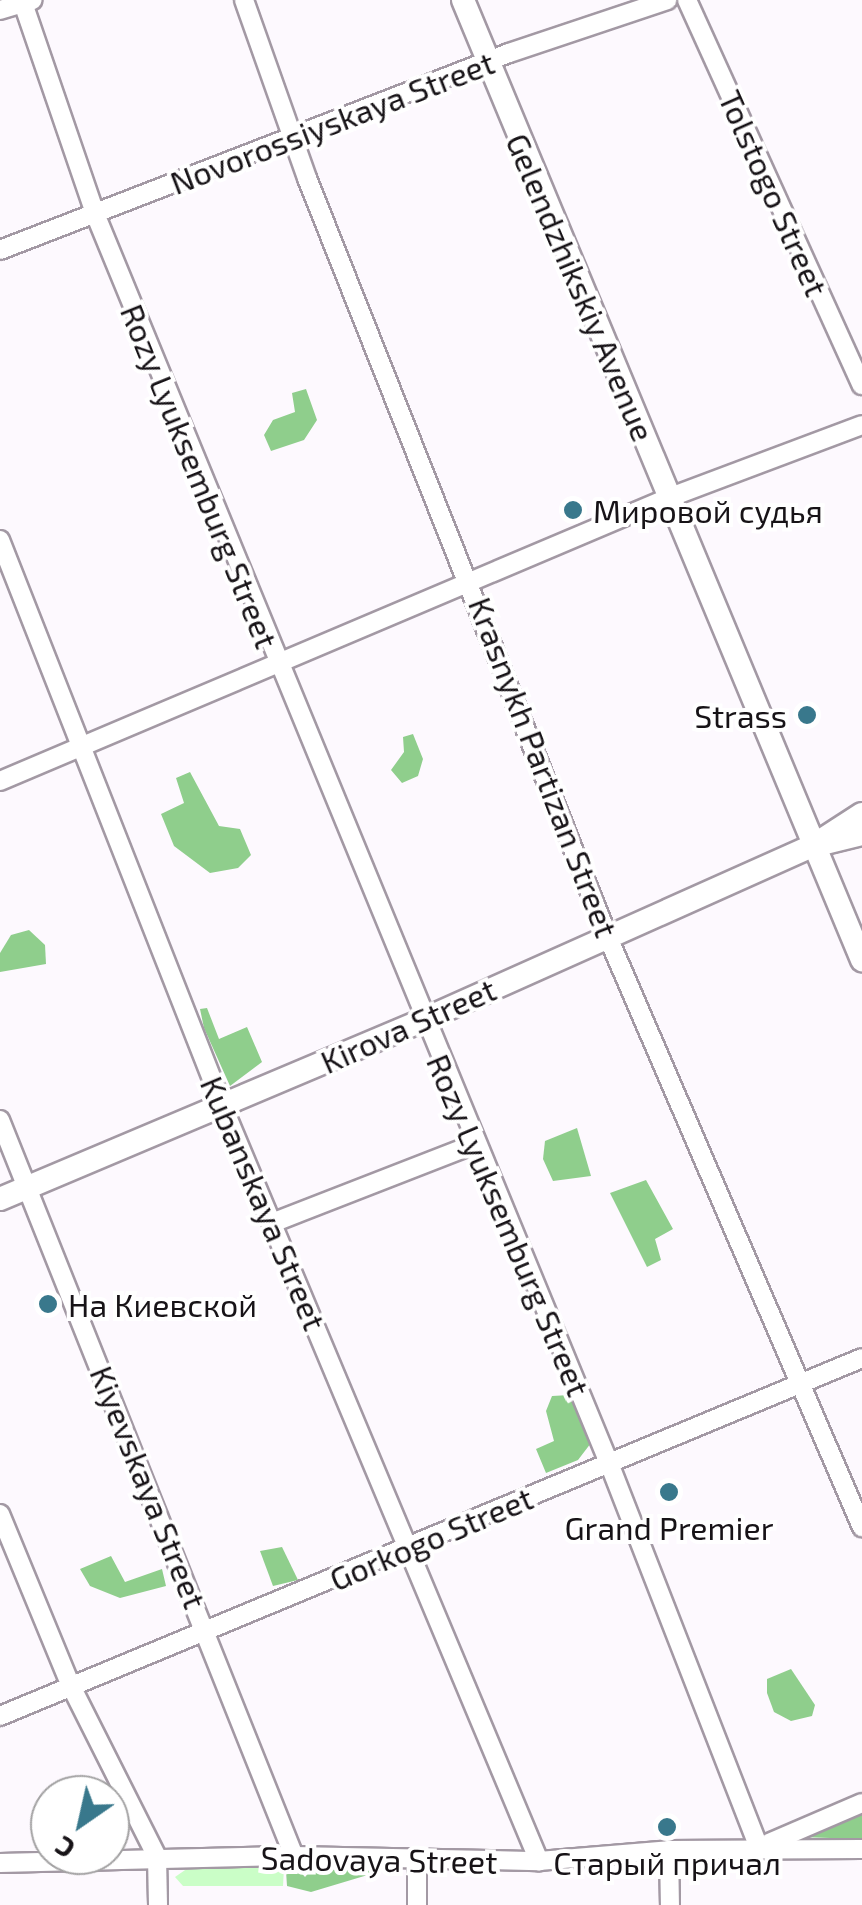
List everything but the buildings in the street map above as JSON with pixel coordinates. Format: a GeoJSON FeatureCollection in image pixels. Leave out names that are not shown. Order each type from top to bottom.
{"type":"FeatureCollection","features":[{"type":"Feature","properties":{"kind":"main road","name":"Gelendzhikskiy Avenue"},"geometry":{"type":"LineString","coordinates":[[463,0],[862,960]]}},
{"type":"Feature","properties":{"kind":"main road","name":"Kirova Street"},"geometry":{"type":"LineString","coordinates":[[0,1199],[423,1020],[814,845],[862,814]]}},
{"type":"Feature","properties":{"kind":"main road","name":"Kirova Street"},"geometry":{"type":"LineString","coordinates":[[814,845],[862,834]]}},
{"type":"Feature","properties":{"kind":"street","name":"Krasnykh Partizan Street"},"geometry":{"type":"LineString","coordinates":[[244,0],[292,136],[471,580],[608,935],[804,1383],[862,1527]]}},
{"type":"Feature","properties":{"kind":"street","name":"Novorossiyskaya Street"},"geometry":{"type":"LineString","coordinates":[[0,250],[96,216],[292,136],[667,0]]}},
{"type":"Feature","properties":{"kind":"street","name":"Tolstogo Street"},"geometry":{"type":"LineString","coordinates":[[686,0],[862,385]]}},
{"type":"Feature","properties":{"kind":"street"},"geometry":{"type":"LineString","coordinates":[[0,10],[28,2]]}},
{"type":"Feature","properties":{"kind":"street","name":"Rozy Lyuksemburg Street"},"geometry":{"type":"LineString","coordinates":[[28,2],[96,216],[276,664],[609,1463],[759,1847]]}},
{"type":"Feature","properties":{"kind":"street"},"geometry":{"type":"LineString","coordinates":[[0,781],[668,498],[862,425]]}},
{"type":"Feature","properties":{"kind":"street","name":"Kubanskaya Street"},"geometry":{"type":"LineString","coordinates":[[0,540],[223,1107],[539,1861]]}},
{"type":"Feature","properties":{"kind":"street","name":"Kiyevskaya Street"},"geometry":{"type":"LineString","coordinates":[[0,1120],[208,1629],[294,1856]]}},
{"type":"Feature","properties":{"kind":"street"},"geometry":{"type":"LineString","coordinates":[[272,1223],[475,1144]]}},
{"type":"Feature","properties":{"kind":"street","name":"Gorkogo Street"},"geometry":{"type":"LineString","coordinates":[[0,1716],[862,1358]]}},
{"type":"Feature","properties":{"kind":"street"},"geometry":{"type":"LineString","coordinates":[[0,1514],[70,1684],[157,1857],[158,1905]]}},
{"type":"Feature","properties":{"kind":"street","name":"Sadovaya Street"},"geometry":{"type":"LineString","coordinates":[[759,1847],[862,1804]]}},
{"type":"Feature","properties":{"kind":"street","name":"Sadovaya Street"},"geometry":{"type":"LineString","coordinates":[[0,1863],[294,1856],[539,1861],[669,1850],[862,1849]]}},
{"type":"Feature","properties":{"kind":"street"},"geometry":{"type":"LineString","coordinates":[[669,1850],[670,1905]]}},
{"type":"Feature","properties":{"kind":"street"},"geometry":{"type":"LineString","coordinates":[[417,1861],[417,1905]]}},
{"type":"Feature","properties":{"kind":"green space"},"geometry":{"type":"Polygon","coordinates":[[[306,389],[317,420],[304,440],[271,451],[264,435],[273,420],[295,412],[292,393],[306,389]]]}},
{"type":"Feature","properties":{"kind":"green space"},"geometry":{"type":"Polygon","coordinates":[[[413,734],[423,759],[418,776],[402,783],[391,770],[404,752],[403,737],[413,734]]]}},
{"type":"Feature","properties":{"kind":"green space"},"geometry":{"type":"Polygon","coordinates":[[[190,772],[219,826],[240,829],[251,855],[238,868],[210,873],[174,846],[161,814],[184,803],[176,778],[190,772]]]}},
{"type":"Feature","properties":{"kind":"green space"},"geometry":{"type":"Polygon","coordinates":[[[29,930],[45,945],[46,964],[0,972],[0,953],[11,935],[29,930]]]}},
{"type":"Feature","properties":{"kind":"green space"},"geometry":{"type":"Polygon","coordinates":[[[207,1008],[219,1039],[247,1027],[262,1062],[230,1086],[204,1028],[200,1009],[207,1008]]]}},
{"type":"Feature","properties":{"kind":"green space"},"geometry":{"type":"Polygon","coordinates":[[[577,1128],[591,1176],[553,1181],[543,1159],[545,1141],[577,1128]]]}},
{"type":"Feature","properties":{"kind":"green space"},"geometry":{"type":"Polygon","coordinates":[[[646,1180],[673,1229],[655,1239],[661,1260],[647,1267],[610,1193],[646,1180]]]}},
{"type":"Feature","properties":{"kind":"green space"},"geometry":{"type":"Polygon","coordinates":[[[570,1395],[591,1443],[578,1460],[546,1473],[536,1449],[554,1441],[546,1411],[552,1396],[570,1395]]]}},
{"type":"Feature","properties":{"kind":"green space"},"geometry":{"type":"Polygon","coordinates":[[[282,1547],[298,1580],[273,1586],[260,1551],[282,1547]]]}},
{"type":"Feature","properties":{"kind":"green space"},"geometry":{"type":"Polygon","coordinates":[[[111,1556],[125,1582],[162,1569],[166,1586],[120,1598],[90,1586],[80,1569],[111,1556]]]}},
{"type":"Feature","properties":{"kind":"green space"},"geometry":{"type":"Polygon","coordinates":[[[791,1669],[815,1705],[812,1716],[791,1721],[774,1712],[767,1679],[791,1669]]]}},
{"type":"Feature","properties":{"kind":"green space"},"geometry":{"type":"Polygon","coordinates":[[[862,1811],[862,1839],[798,1837],[862,1811]]]}},
{"type":"Feature","properties":{"kind":"green space"},"geometry":{"type":"Polygon","coordinates":[[[188,1868],[284,1868],[283,1886],[183,1886],[175,1877],[188,1868]]]}},
{"type":"Feature","properties":{"kind":"green space"},"geometry":{"type":"Polygon","coordinates":[[[298,1869],[305,1877],[312,1869],[381,1871],[311,1892],[287,1886],[286,1871],[298,1869]]]}},
{"type":"Feature","properties":{"kind":"place","name":"Мировой судья"},"geometry":{"type":"Point","coordinates":[573,510]}},
{"type":"Feature","properties":{"kind":"place","name":"Strass"},"geometry":{"type":"Point","coordinates":[807,715]}},
{"type":"Feature","properties":{"kind":"place","name":"На Киевской"},"geometry":{"type":"Point","coordinates":[48,1304]}},
{"type":"Feature","properties":{"kind":"place","name":"Grand Premier"},"geometry":{"type":"Point","coordinates":[669,1492]}},
{"type":"Feature","properties":{"kind":"place","name":"Старый причал"},"geometry":{"type":"Point","coordinates":[667,1827]}}]}
